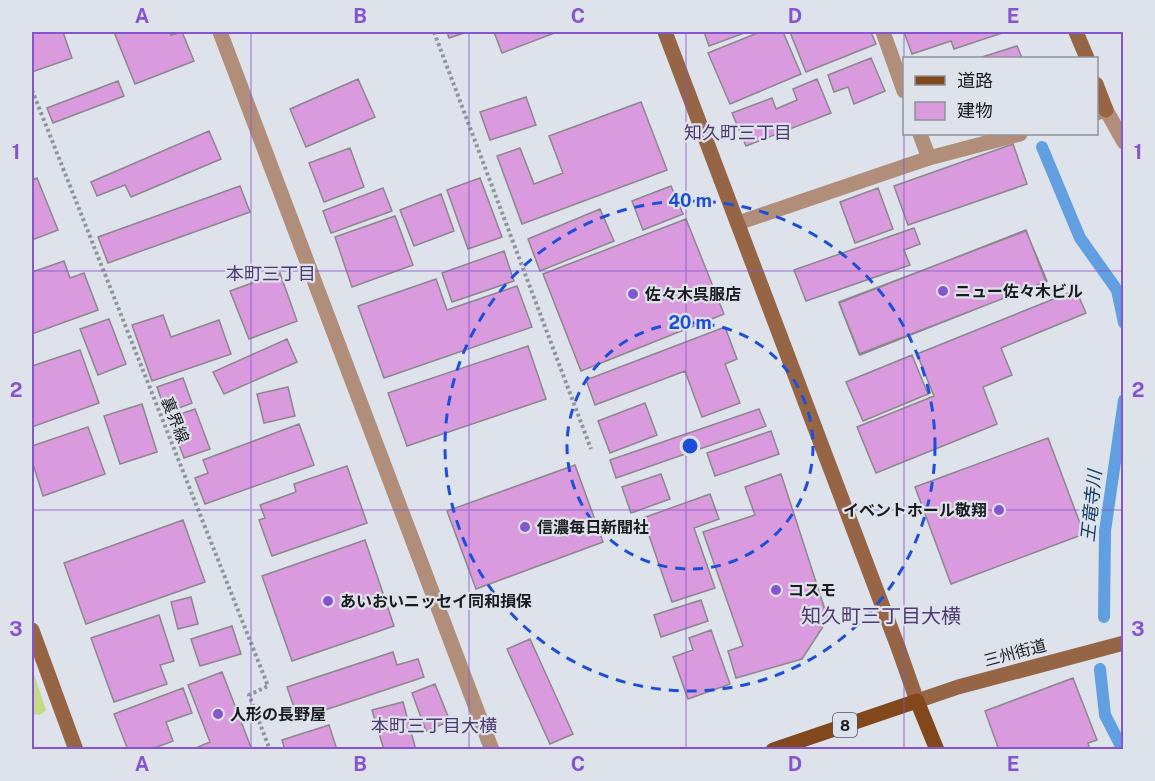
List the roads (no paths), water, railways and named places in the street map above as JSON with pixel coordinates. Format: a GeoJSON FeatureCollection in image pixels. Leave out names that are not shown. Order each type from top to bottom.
{"type":"FeatureCollection","features":[{"type":"Feature","properties":{"kind":"main road","name":"8"},"geometry":{"type":"LineString","coordinates":[[773,750],[813,743],[917,701]]}},
{"type":"Feature","properties":{"kind":"main road"},"geometry":{"type":"LineString","coordinates":[[917,701],[937,750]]}},
{"type":"Feature","properties":{"kind":"street"},"geometry":{"type":"LineString","coordinates":[[220,32],[492,750]]}},
{"type":"Feature","properties":{"kind":"street"},"geometry":{"type":"LineString","coordinates":[[665,32],[917,701]]}},
{"type":"Feature","properties":{"kind":"street"},"geometry":{"type":"LineString","coordinates":[[882,32],[903,88]]}},
{"type":"Feature","properties":{"kind":"street"},"geometry":{"type":"LineString","coordinates":[[1076,32],[1087,57]]}},
{"type":"Feature","properties":{"kind":"street"},"geometry":{"type":"LineString","coordinates":[[1098,93],[1102,111],[1124,142]]}},
{"type":"Feature","properties":{"kind":"street"},"geometry":{"type":"LineString","coordinates":[[920,135],[929,158]]}},
{"type":"Feature","properties":{"kind":"street"},"geometry":{"type":"LineString","coordinates":[[738,223],[929,158],[1016,135]]}},
{"type":"Feature","properties":{"kind":"street"},"geometry":{"type":"LineString","coordinates":[[32,630],[76,750]]}},
{"type":"Feature","properties":{"kind":"street","name":"三州街道"},"geometry":{"type":"LineString","coordinates":[[917,701],[958,687],[1124,643]]}},
{"type":"Feature","properties":{"kind":"waterway","name":"王竜寺川"},"geometry":{"type":"LineString","coordinates":[[1042,147],[1080,238],[1117,290],[1124,323]]}},
{"type":"Feature","properties":{"kind":"waterway","name":"王竜寺川"},"geometry":{"type":"LineString","coordinates":[[1104,617],[1105,531],[1124,400]]}},
{"type":"Feature","properties":{"kind":"waterway","name":"王竜寺川"},"geometry":{"type":"LineString","coordinates":[[1100,669],[1105,715],[1123,750]]}},
{"type":"Feature","properties":{"kind":"place","name":"ニュー佐々木ビル"},"geometry":{"type":"Point","coordinates":[943,291]}},
{"type":"Feature","properties":{"kind":"place","name":"佐々木呉服店"},"geometry":{"type":"Point","coordinates":[633,294]}},
{"type":"Feature","properties":{"kind":"place","name":"イベントホール敬翔"},"geometry":{"type":"Point","coordinates":[999,510]}},
{"type":"Feature","properties":{"kind":"place","name":"信濃毎日新聞社"},"geometry":{"type":"Point","coordinates":[525,527]}},
{"type":"Feature","properties":{"kind":"place","name":"コスモ"},"geometry":{"type":"Point","coordinates":[776,590]}},
{"type":"Feature","properties":{"kind":"place","name":"あいおいニッセイ同和損保"},"geometry":{"type":"Point","coordinates":[328,601]}},
{"type":"Feature","properties":{"kind":"place","name":"人形の長野屋"},"geometry":{"type":"Point","coordinates":[218,714]}},
{"type":"Feature","properties":{"kind":"district","name":"知久町三丁目"},"geometry":{"type":"Point","coordinates":[738,132]}},
{"type":"Feature","properties":{"kind":"district","name":"本町三丁目"},"geometry":{"type":"Point","coordinates":[271,273]}},
{"type":"Feature","properties":{"kind":"district","name":"知久町三丁目大横"},"geometry":{"type":"Point","coordinates":[881,616]}},
{"type":"Feature","properties":{"kind":"district","name":"本町三丁目大横"},"geometry":{"type":"Point","coordinates":[434,725]}}]}
